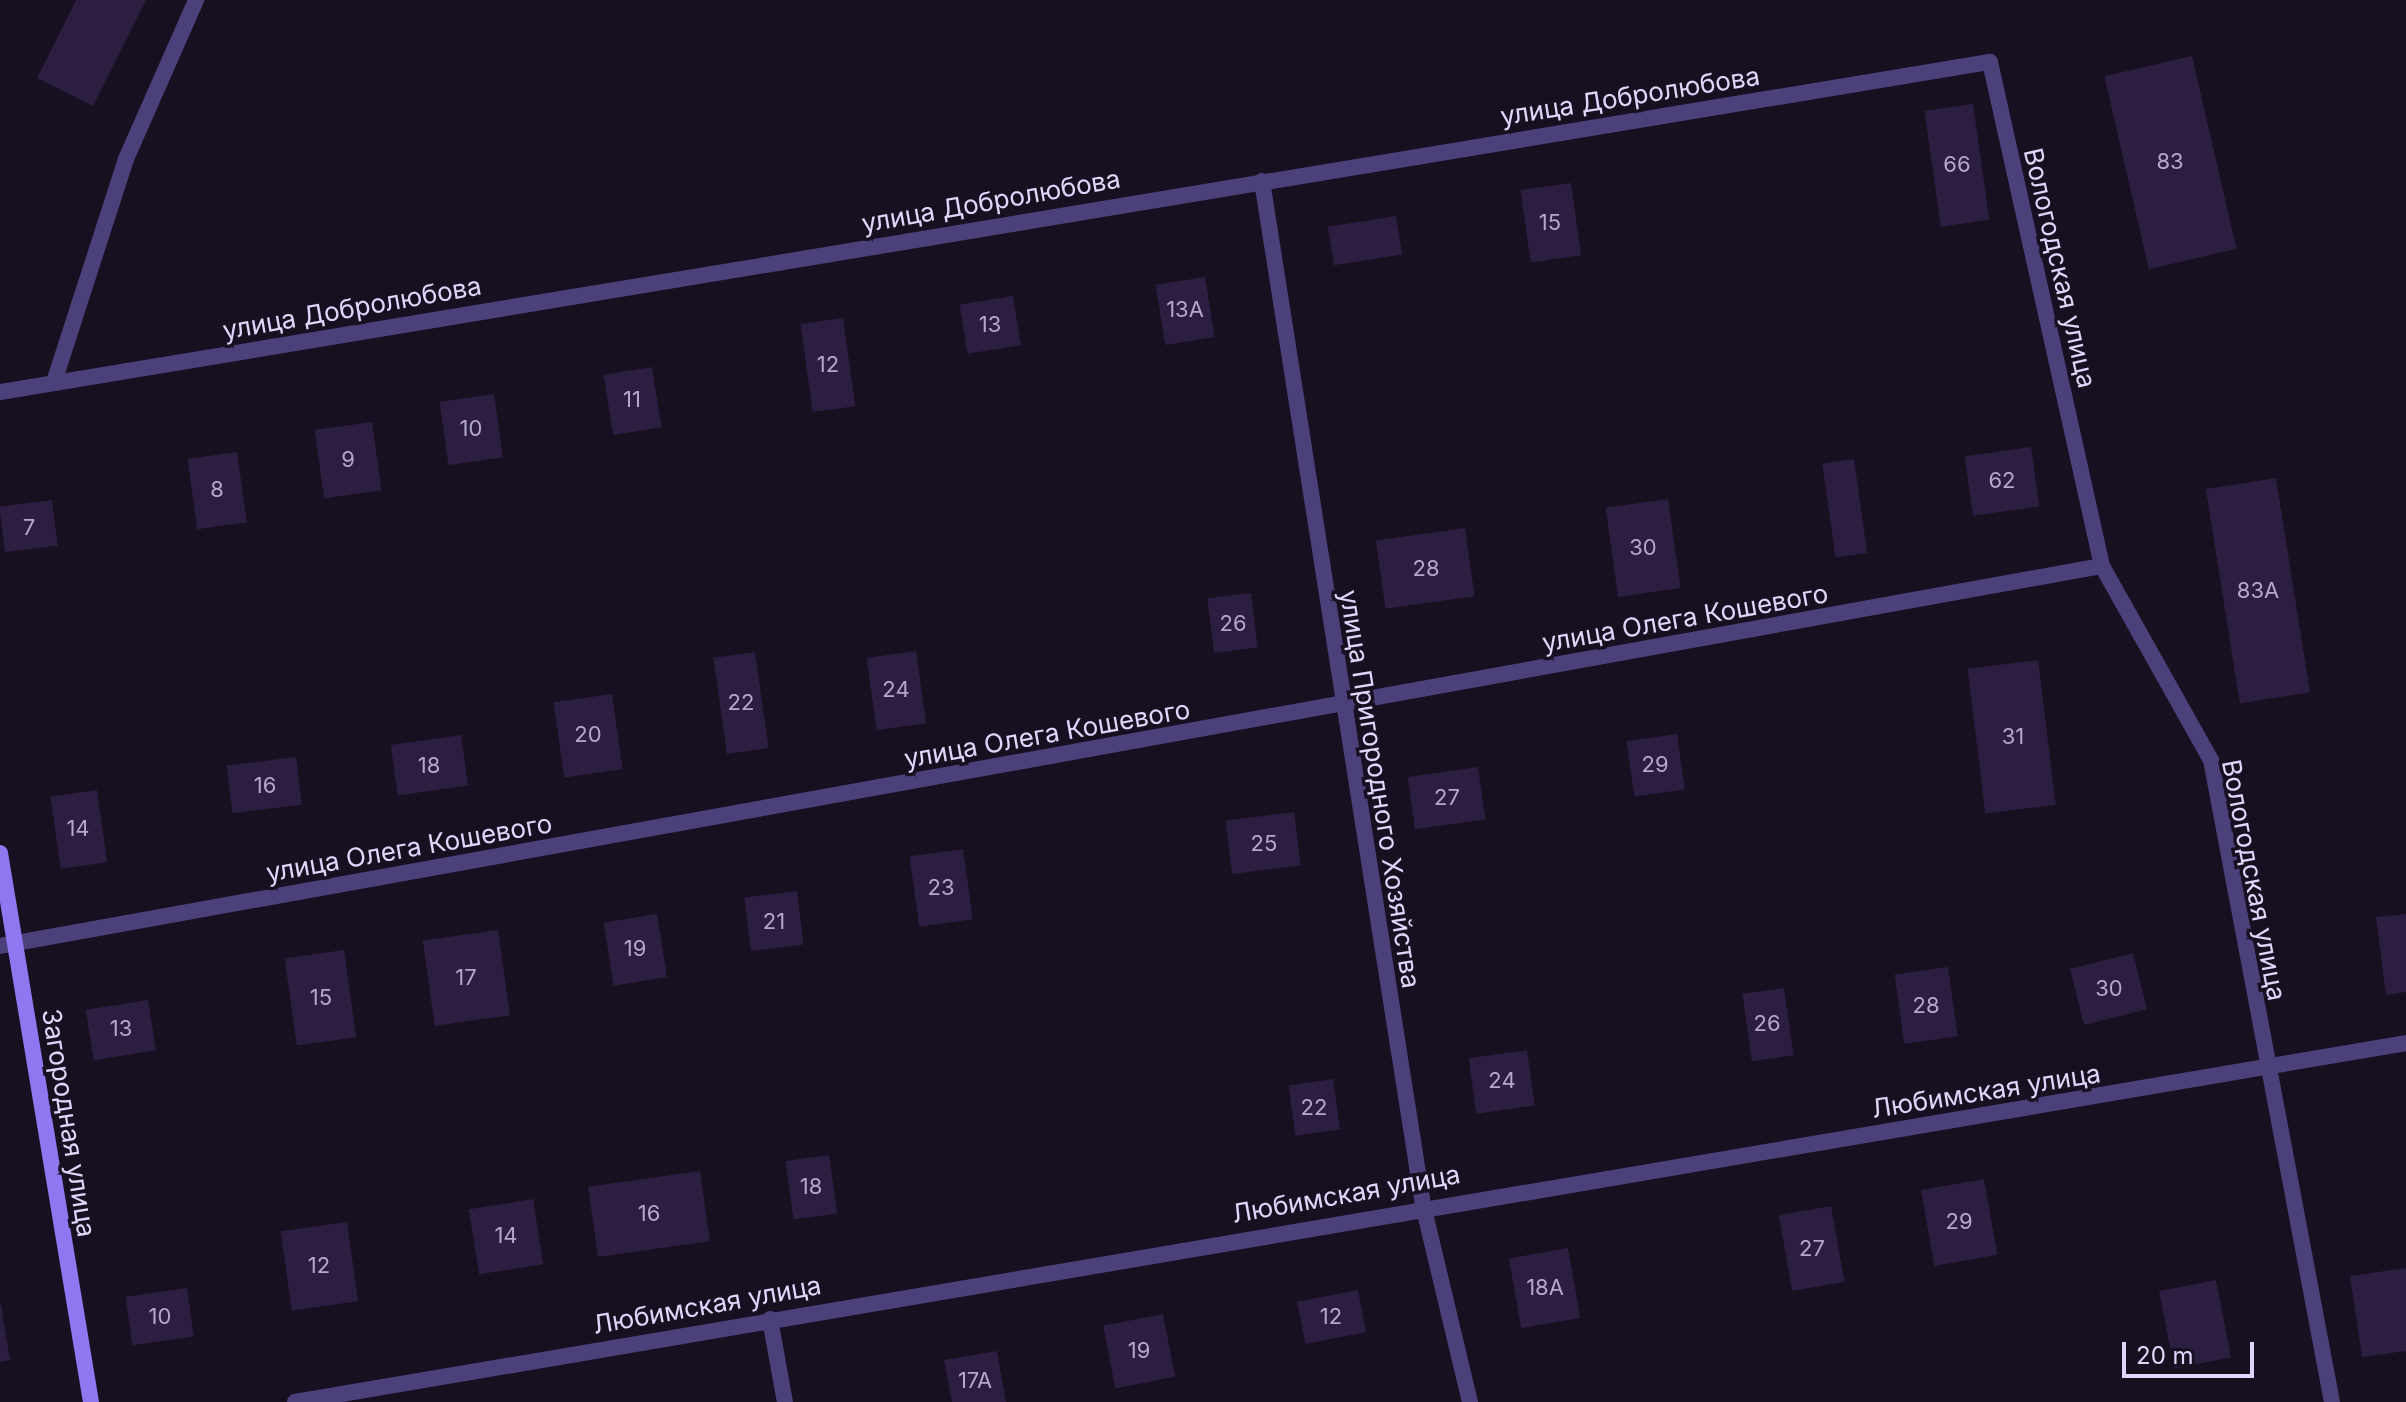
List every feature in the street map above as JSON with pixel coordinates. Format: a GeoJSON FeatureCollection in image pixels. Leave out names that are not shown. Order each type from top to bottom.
{"type":"FeatureCollection","features":[{"type":"Feature","properties":{"kind":"street"},"geometry":{"type":"LineString","coordinates":[[54,382],[126,159],[196,0]]}},
{"type":"Feature","properties":{"kind":"street","name":"улица Добролюбова"},"geometry":{"type":"LineString","coordinates":[[0,392],[1990,62]]}},
{"type":"Feature","properties":{"kind":"street","name":"Вологодская улица"},"geometry":{"type":"LineString","coordinates":[[1990,62],[2102,566],[2211,760],[2265,1071],[2332,1402]]}},
{"type":"Feature","properties":{"kind":"street","name":"улица Пригородного Хозяйства"},"geometry":{"type":"LineString","coordinates":[[1262,181],[1340,705],[1423,1205],[1470,1402]]}},
{"type":"Feature","properties":{"kind":"street","name":"улица Олега Кошевого"},"geometry":{"type":"LineString","coordinates":[[8,945],[2102,566]]}},
{"type":"Feature","properties":{"kind":"street","name":"Загородная улица"},"geometry":{"type":"LineString","coordinates":[[0,853],[8,945],[91,1402]]}},
{"type":"Feature","properties":{"kind":"street","name":"Любимская улица"},"geometry":{"type":"LineString","coordinates":[[295,1402],[1423,1205],[2265,1071],[2406,1043]]}},
{"type":"Feature","properties":{"kind":"street"},"geometry":{"type":"LineString","coordinates":[[770,1319],[785,1402]]}},
{"type":"Feature","properties":{"kind":"building"},"geometry":{"type":"Polygon","coordinates":[[[76,0],[146,0],[93,106],[37,78],[76,0]]]}},
{"type":"Feature","properties":{"kind":"building"},"geometry":{"type":"Polygon","coordinates":[[[2192,56],[2237,249],[2149,269],[2104,76],[2192,56]]]}},
{"type":"Feature","properties":{"kind":"building"},"geometry":{"type":"Polygon","coordinates":[[[1973,104],[1989,220],[1941,227],[1924,111],[1973,104]]]}},
{"type":"Feature","properties":{"kind":"building"},"geometry":{"type":"Polygon","coordinates":[[[1571,183],[1581,255],[1531,262],[1520,190],[1571,183]]]}},
{"type":"Feature","properties":{"kind":"building"},"geometry":{"type":"Polygon","coordinates":[[[1396,216],[1402,255],[1334,265],[1328,227],[1396,216]]]}},
{"type":"Feature","properties":{"kind":"building"},"geometry":{"type":"Polygon","coordinates":[[[1205,277],[1215,337],[1165,345],[1156,285],[1205,277]]]}},
{"type":"Feature","properties":{"kind":"building"},"geometry":{"type":"Polygon","coordinates":[[[1013,296],[1021,345],[967,354],[960,304],[1013,296]]]}},
{"type":"Feature","properties":{"kind":"building"},"geometry":{"type":"Polygon","coordinates":[[[843,318],[855,406],[813,412],[800,324],[843,318]]]}},
{"type":"Feature","properties":{"kind":"building"},"geometry":{"type":"Polygon","coordinates":[[[652,367],[662,427],[613,435],[604,375],[652,367]]]}},
{"type":"Feature","properties":{"kind":"building"},"geometry":{"type":"Polygon","coordinates":[[[494,394],[503,457],[448,465],[440,402],[494,394]]]}},
{"type":"Feature","properties":{"kind":"building"},"geometry":{"type":"Polygon","coordinates":[[[372,422],[382,490],[324,498],[315,430],[372,422]]]}},
{"type":"Feature","properties":{"kind":"building"},"geometry":{"type":"Polygon","coordinates":[[[2031,447],[2039,506],[1973,516],[1965,456],[2031,447]]]}},
{"type":"Feature","properties":{"kind":"building"},"geometry":{"type":"Polygon","coordinates":[[[237,452],[247,522],[197,529],[187,459],[237,452]]]}},
{"type":"Feature","properties":{"kind":"building"},"geometry":{"type":"Polygon","coordinates":[[[1854,459],[1867,553],[1836,558],[1822,463],[1854,459]]]}},
{"type":"Feature","properties":{"kind":"building"},"geometry":{"type":"Polygon","coordinates":[[[2276,478],[2310,692],[2240,703],[2206,489],[2276,478]]]}},
{"type":"Feature","properties":{"kind":"building"},"geometry":{"type":"Polygon","coordinates":[[[1668,499],[1681,588],[1618,597],[1606,508],[1668,499]]]}},
{"type":"Feature","properties":{"kind":"building"},"geometry":{"type":"Polygon","coordinates":[[[52,500],[58,546],[5,552],[0,506],[52,500]]]}},
{"type":"Feature","properties":{"kind":"building"},"geometry":{"type":"Polygon","coordinates":[[[1465,528],[1475,596],[1385,609],[1376,541],[1465,528]]]}},
{"type":"Feature","properties":{"kind":"building"},"geometry":{"type":"Polygon","coordinates":[[[1251,593],[1258,648],[1214,653],[1207,598],[1251,593]]]}},
{"type":"Feature","properties":{"kind":"building"},"geometry":{"type":"Polygon","coordinates":[[[916,651],[926,723],[877,730],[866,658],[916,651]]]}},
{"type":"Feature","properties":{"kind":"building"},"geometry":{"type":"Polygon","coordinates":[[[755,652],[768,748],[727,754],[713,658],[755,652]]]}},
{"type":"Feature","properties":{"kind":"building"},"geometry":{"type":"Polygon","coordinates":[[[2038,660],[2056,805],[1985,814],[1968,669],[2038,660]]]}},
{"type":"Feature","properties":{"kind":"building"},"geometry":{"type":"Polygon","coordinates":[[[612,694],[623,769],[564,777],[554,702],[612,694]]]}},
{"type":"Feature","properties":{"kind":"building"},"geometry":{"type":"Polygon","coordinates":[[[1677,734],[1685,789],[1634,797],[1626,741],[1677,734]]]}},
{"type":"Feature","properties":{"kind":"building"},"geometry":{"type":"Polygon","coordinates":[[[461,735],[468,786],[398,795],[391,745],[461,735]]]}},
{"type":"Feature","properties":{"kind":"building"},"geometry":{"type":"Polygon","coordinates":[[[296,757],[302,805],[232,813],[227,766],[296,757]]]}},
{"type":"Feature","properties":{"kind":"building"},"geometry":{"type":"Polygon","coordinates":[[[1478,767],[1485,819],[1415,829],[1408,777],[1478,767]]]}},
{"type":"Feature","properties":{"kind":"building"},"geometry":{"type":"Polygon","coordinates":[[[97,790],[107,862],[61,869],[50,797],[97,790]]]}},
{"type":"Feature","properties":{"kind":"building"},"geometry":{"type":"Polygon","coordinates":[[[1294,812],[1301,866],[1232,874],[1226,820],[1294,812]]]}},
{"type":"Feature","properties":{"kind":"building"},"geometry":{"type":"Polygon","coordinates":[[[963,849],[973,919],[919,927],[910,857],[963,849]]]}},
{"type":"Feature","properties":{"kind":"building"},"geometry":{"type":"Polygon","coordinates":[[[797,891],[804,945],[751,951],[744,897],[797,891]]]}},
{"type":"Feature","properties":{"kind":"building"},"geometry":{"type":"Polygon","coordinates":[[[657,914],[667,977],[614,986],[604,922],[657,914]]]}},
{"type":"Feature","properties":{"kind":"building"},"geometry":{"type":"Polygon","coordinates":[[[2406,914],[2406,992],[2386,995],[2376,917],[2406,914]]]}},
{"type":"Feature","properties":{"kind":"building"},"geometry":{"type":"Polygon","coordinates":[[[498,930],[510,1015],[435,1026],[423,941],[498,930]]]}},
{"type":"Feature","properties":{"kind":"building"},"geometry":{"type":"Polygon","coordinates":[[[344,950],[356,1037],[297,1045],[285,958],[344,950]]]}},
{"type":"Feature","properties":{"kind":"building"},"geometry":{"type":"Polygon","coordinates":[[[2133,953],[2147,1009],[2084,1025],[2070,969],[2133,953]]]}},
{"type":"Feature","properties":{"kind":"building"},"geometry":{"type":"Polygon","coordinates":[[[1948,967],[1958,1036],[1904,1044],[1895,975],[1948,967]]]}},
{"type":"Feature","properties":{"kind":"building"},"geometry":{"type":"Polygon","coordinates":[[[1784,988],[1793,1055],[1752,1061],[1742,994],[1784,988]]]}},
{"type":"Feature","properties":{"kind":"building"},"geometry":{"type":"Polygon","coordinates":[[[148,1000],[156,1050],[94,1060],[86,1010],[148,1000]]]}},
{"type":"Feature","properties":{"kind":"building"},"geometry":{"type":"Polygon","coordinates":[[[1527,1050],[1535,1105],[1476,1114],[1469,1058],[1527,1050]]]}},
{"type":"Feature","properties":{"kind":"building"},"geometry":{"type":"Polygon","coordinates":[[[1333,1079],[1340,1130],[1296,1136],[1288,1085],[1333,1079]]]}},
{"type":"Feature","properties":{"kind":"building"},"geometry":{"type":"Polygon","coordinates":[[[829,1155],[837,1213],[794,1220],[785,1161],[829,1155]]]}},
{"type":"Feature","properties":{"kind":"building"},"geometry":{"type":"Polygon","coordinates":[[[700,1171],[710,1241],[598,1257],[588,1187],[700,1171]]]}},
{"type":"Feature","properties":{"kind":"building"},"geometry":{"type":"Polygon","coordinates":[[[1984,1179],[1997,1255],[1934,1266],[1921,1190],[1984,1179]]]}},
{"type":"Feature","properties":{"kind":"building"},"geometry":{"type":"Polygon","coordinates":[[[533,1199],[543,1264],[479,1274],[469,1209],[533,1199]]]}},
{"type":"Feature","properties":{"kind":"building"},"geometry":{"type":"Polygon","coordinates":[[[1831,1206],[1844,1282],[1792,1291],[1779,1215],[1831,1206]]]}},
{"type":"Feature","properties":{"kind":"building"},"geometry":{"type":"Polygon","coordinates":[[[347,1222],[358,1301],[292,1311],[281,1231],[347,1222]]]}},
{"type":"Feature","properties":{"kind":"building"},"geometry":{"type":"Polygon","coordinates":[[[1568,1248],[1580,1318],[1521,1328],[1509,1258],[1568,1248]]]}},
{"type":"Feature","properties":{"kind":"building"},"geometry":{"type":"Polygon","coordinates":[[[2406,1268],[2406,1351],[2362,1357],[2350,1276],[2406,1268]]]}},
{"type":"Feature","properties":{"kind":"building"},"geometry":{"type":"Polygon","coordinates":[[[2216,1280],[2231,1358],[2174,1369],[2159,1291],[2216,1280]]]}},
{"type":"Feature","properties":{"kind":"building"},"geometry":{"type":"Polygon","coordinates":[[[187,1288],[194,1337],[132,1345],[126,1297],[187,1288]]]}},
{"type":"Feature","properties":{"kind":"building"},"geometry":{"type":"Polygon","coordinates":[[[1358,1290],[1366,1332],[1305,1344],[1297,1302],[1358,1290]]]}},
{"type":"Feature","properties":{"kind":"building"},"geometry":{"type":"Polygon","coordinates":[[[0,1299],[10,1360],[0,1362],[0,1299]]]}},
{"type":"Feature","properties":{"kind":"building"},"geometry":{"type":"Polygon","coordinates":[[[1163,1314],[1175,1377],[1115,1388],[1103,1326],[1163,1314]]]}},
{"type":"Feature","properties":{"kind":"building"},"geometry":{"type":"Polygon","coordinates":[[[997,1351],[1006,1402],[952,1402],[944,1360],[997,1351]]]}}]}
